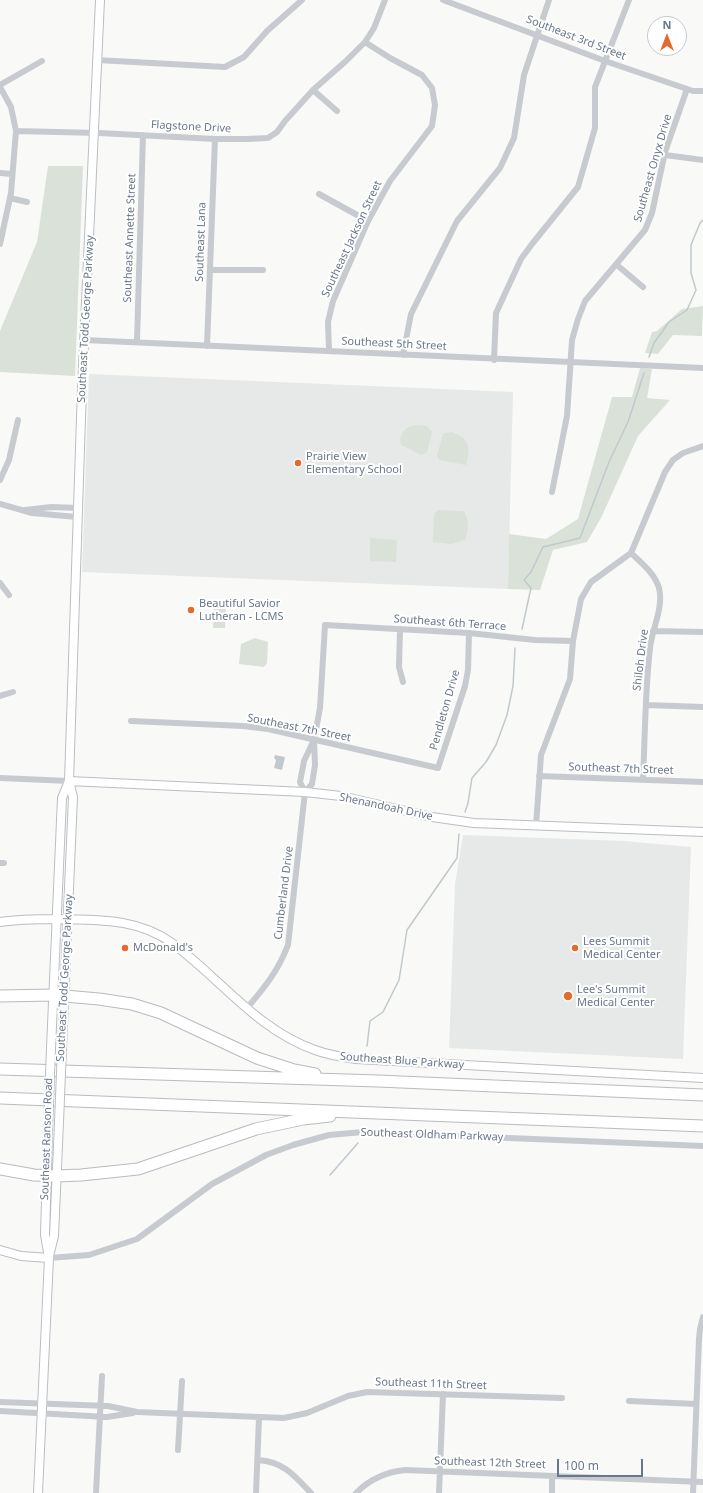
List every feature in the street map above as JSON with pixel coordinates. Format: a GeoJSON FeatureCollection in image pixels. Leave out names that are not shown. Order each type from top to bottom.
{"type":"FeatureCollection","features":[{"type":"Feature","properties":{"kind":"highway"},"geometry":{"type":"LineString","coordinates":[[0,996],[59,995],[132,1004],[161,1013],[257,1058],[294,1070],[336,1077],[378,1081]]}},
{"type":"Feature","properties":{"kind":"highway"},"geometry":{"type":"LineString","coordinates":[[0,1069],[378,1081],[703,1095]]}},
{"type":"Feature","properties":{"kind":"highway"},"geometry":{"type":"LineString","coordinates":[[0,1098],[703,1126]]}},
{"type":"Feature","properties":{"kind":"highway"},"geometry":{"type":"LineString","coordinates":[[0,1169],[52,1176],[138,1170],[234,1136],[278,1123],[303,1118],[365,1116],[373,1112]]}},
{"type":"Feature","properties":{"kind":"main road","name":"Southeast Todd George Parkway"},"geometry":{"type":"LineString","coordinates":[[59,995],[68,920],[73,797],[69,781],[73,638],[84,340],[97,133],[97,60],[100,0]]}},
{"type":"Feature","properties":{"kind":"main road","name":"Southeast Todd George Parkway"},"geometry":{"type":"LineString","coordinates":[[52,1176],[59,1122],[62,1048],[57,919],[62,798],[69,781]]}},
{"type":"Feature","properties":{"kind":"main road","name":"Shenandoah Drive"},"geometry":{"type":"LineString","coordinates":[[69,781],[305,792],[341,796],[432,817],[474,823],[703,832]]}},
{"type":"Feature","properties":{"kind":"main road","name":"Southeast Blue Parkway"},"geometry":{"type":"LineString","coordinates":[[0,922],[57,919],[114,921],[152,932],[171,943],[246,1008],[278,1032],[293,1041],[314,1050],[334,1056],[356,1059],[703,1078]]}},
{"type":"Feature","properties":{"kind":"main road","name":"Southeast Ranson Road"},"geometry":{"type":"LineString","coordinates":[[38,1493],[49,1258],[44,1235],[52,1176],[48,1130],[51,1048],[59,995]]}},
{"type":"Feature","properties":{"kind":"main road","name":"Southeast Oldham Parkway"},"geometry":{"type":"LineString","coordinates":[[0,1250],[21,1256],[49,1258]]}},
{"type":"Feature","properties":{"kind":"street"},"geometry":{"type":"LineString","coordinates":[[97,60],[225,67],[244,57],[267,31],[302,0]]}},
{"type":"Feature","properties":{"kind":"street"},"geometry":{"type":"LineString","coordinates":[[337,111],[312,90],[346,61],[365,42],[374,28],[385,0]]}},
{"type":"Feature","properties":{"kind":"street","name":"Southeast 3rd Street"},"geometry":{"type":"LineString","coordinates":[[443,0],[537,34],[605,61],[687,89],[703,91]]}},
{"type":"Feature","properties":{"kind":"street"},"geometry":{"type":"LineString","coordinates":[[464,8],[467,0]]}},
{"type":"Feature","properties":{"kind":"street"},"geometry":{"type":"LineString","coordinates":[[403,355],[410,314],[457,222],[500,168],[514,138],[524,75],[549,0]]}},
{"type":"Feature","properties":{"kind":"street"},"geometry":{"type":"LineString","coordinates":[[494,360],[496,313],[521,259],[578,187],[595,128],[594,87],[629,0]]}},
{"type":"Feature","properties":{"kind":"street","name":"Southeast Jackson Street"},"geometry":{"type":"LineString","coordinates":[[329,351],[328,322],[333,301],[368,222],[390,180],[432,126],[435,105],[432,88],[422,75],[390,58],[365,42]]}},
{"type":"Feature","properties":{"kind":"street"},"geometry":{"type":"LineString","coordinates":[[0,244],[10,198],[16,131],[11,107],[0,86],[42,61]]}},
{"type":"Feature","properties":{"kind":"street","name":"Southeast Onyx Drive"},"geometry":{"type":"LineString","coordinates":[[552,492],[567,416],[572,340],[585,301],[617,265],[645,230],[652,213],[665,155],[687,89]]}},
{"type":"Feature","properties":{"kind":"street","name":"Flagstone Drive"},"geometry":{"type":"LineString","coordinates":[[16,131],[97,133],[215,139],[268,138],[280,129],[312,90]]}},
{"type":"Feature","properties":{"kind":"street","name":"Southeast Annette Street"},"geometry":{"type":"LineString","coordinates":[[137,342],[143,135]]}},
{"type":"Feature","properties":{"kind":"street","name":"Southeast Lana"},"geometry":{"type":"LineString","coordinates":[[207,346],[215,139]]}},
{"type":"Feature","properties":{"kind":"street"},"geometry":{"type":"LineString","coordinates":[[665,155],[703,160]]}},
{"type":"Feature","properties":{"kind":"street"},"geometry":{"type":"LineString","coordinates":[[0,173],[12,174]]}},
{"type":"Feature","properties":{"kind":"street"},"geometry":{"type":"LineString","coordinates":[[319,194],[368,222]]}},
{"type":"Feature","properties":{"kind":"street"},"geometry":{"type":"LineString","coordinates":[[10,198],[27,202]]}},
{"type":"Feature","properties":{"kind":"street"},"geometry":{"type":"LineString","coordinates":[[617,265],[643,287]]}},
{"type":"Feature","properties":{"kind":"street"},"geometry":{"type":"LineString","coordinates":[[210,270],[263,270]]}},
{"type":"Feature","properties":{"kind":"street","name":"Southeast 5th Street"},"geometry":{"type":"LineString","coordinates":[[84,340],[494,360],[703,368]]}},
{"type":"Feature","properties":{"kind":"street"},"geometry":{"type":"LineString","coordinates":[[0,480],[9,460],[18,420]]}},
{"type":"Feature","properties":{"kind":"street"},"geometry":{"type":"LineString","coordinates":[[536,826],[541,755],[570,680],[576,616],[581,599],[591,582],[631,553],[665,472],[674,460],[683,453],[703,446]]}},
{"type":"Feature","properties":{"kind":"street"},"geometry":{"type":"LineString","coordinates":[[0,504],[20,511],[52,507],[78,513]]}},
{"type":"Feature","properties":{"kind":"street","name":"Shiloh Drive"},"geometry":{"type":"LineString","coordinates":[[631,553],[647,567],[659,588],[660,603],[650,647],[643,780]]}},
{"type":"Feature","properties":{"kind":"street"},"geometry":{"type":"LineString","coordinates":[[0,583],[9,595]]}},
{"type":"Feature","properties":{"kind":"street","name":"Southeast 6th Terrace"},"geometry":{"type":"LineString","coordinates":[[325,625],[469,633],[535,640],[573,641]]}},
{"type":"Feature","properties":{"kind":"street","name":"Cumberland Drive"},"geometry":{"type":"LineString","coordinates":[[305,792],[312,784],[315,765],[314,740],[320,708],[325,625]]}},
{"type":"Feature","properties":{"kind":"street"},"geometry":{"type":"LineString","coordinates":[[400,629],[399,667],[403,682]]}},
{"type":"Feature","properties":{"kind":"street"},"geometry":{"type":"LineString","coordinates":[[653,631],[703,632]]}},
{"type":"Feature","properties":{"kind":"street","name":"Pendleton Drive"},"geometry":{"type":"LineString","coordinates":[[438,768],[465,686],[468,670],[469,633]]}},
{"type":"Feature","properties":{"kind":"street"},"geometry":{"type":"LineString","coordinates":[[0,696],[13,692]]}},
{"type":"Feature","properties":{"kind":"street"},"geometry":{"type":"LineString","coordinates":[[646,705],[703,707]]}},
{"type":"Feature","properties":{"kind":"street","name":"Southeast 7th Street"},"geometry":{"type":"LineString","coordinates":[[131,722],[244,726],[268,729],[438,768]]}},
{"type":"Feature","properties":{"kind":"street","name":"Cumberland Drive"},"geometry":{"type":"LineString","coordinates":[[246,1008],[272,978],[279,967],[288,944],[305,792],[300,782],[304,761],[314,740]]}},
{"type":"Feature","properties":{"kind":"street","name":"Southeast 7th Street"},"geometry":{"type":"LineString","coordinates":[[539,776],[703,782]]}},
{"type":"Feature","properties":{"kind":"street"},"geometry":{"type":"LineString","coordinates":[[0,778],[69,781]]}},
{"type":"Feature","properties":{"kind":"street","name":"Southeast Oldham Parkway"},"geometry":{"type":"LineString","coordinates":[[49,1258],[89,1254],[137,1239],[212,1184],[266,1155],[293,1145],[329,1135],[371,1132],[703,1146]]}},
{"type":"Feature","properties":{"kind":"street"},"geometry":{"type":"LineString","coordinates":[[693,1493],[699,1339],[703,1317]]}},
{"type":"Feature","properties":{"kind":"street"},"geometry":{"type":"LineString","coordinates":[[96,1493],[102,1376]]}},
{"type":"Feature","properties":{"kind":"street"},"geometry":{"type":"LineString","coordinates":[[178,1450],[182,1381]]}},
{"type":"Feature","properties":{"kind":"street","name":"Southeast 11th Street"},"geometry":{"type":"LineString","coordinates":[[0,1402],[100,1405],[137,1412],[284,1418],[299,1416],[348,1396],[367,1392],[562,1398]]}},
{"type":"Feature","properties":{"kind":"street"},"geometry":{"type":"LineString","coordinates":[[439,1493],[443,1394]]}},
{"type":"Feature","properties":{"kind":"street"},"geometry":{"type":"LineString","coordinates":[[629,1401],[696,1404]]}},
{"type":"Feature","properties":{"kind":"street","name":"Southeast 11th Street"},"geometry":{"type":"LineString","coordinates":[[0,1411],[99,1417],[137,1412]]}},
{"type":"Feature","properties":{"kind":"street"},"geometry":{"type":"LineString","coordinates":[[256,1493],[259,1418]]}},
{"type":"Feature","properties":{"kind":"street"},"geometry":{"type":"LineString","coordinates":[[258,1460],[273,1462],[281,1465],[294,1474],[311,1493]]}},
{"type":"Feature","properties":{"kind":"street","name":"Southeast 12th Street"},"geometry":{"type":"LineString","coordinates":[[356,1493],[369,1481],[386,1473],[405,1470],[703,1482]]}},
{"type":"Feature","properties":{"kind":"street"},"geometry":{"type":"LineString","coordinates":[[552,1476],[552,1493]]}},
{"type":"Feature","properties":{"kind":"shaded area"},"geometry":{"type":"Polygon","coordinates":[[[48,166],[83,166],[75,376],[0,372],[0,331],[37,242],[48,166]]]}},
{"type":"Feature","properties":{"kind":"shaded area"},"geometry":{"type":"Polygon","coordinates":[[[703,306],[702,336],[673,335],[658,354],[645,353],[652,332],[657,331],[682,309],[703,306]]]}},
{"type":"Feature","properties":{"kind":"shaded area"},"geometry":{"type":"Polygon","coordinates":[[[640,368],[652,369],[647,398],[670,400],[638,436],[601,518],[587,542],[553,550],[540,590],[508,589],[509,534],[546,539],[578,519],[612,397],[632,397],[640,368]]]}},
{"type":"Feature","properties":{"kind":"shaded area","name":"Prairie View Elementary School"},"geometry":{"type":"Polygon","coordinates":[[[89,374],[513,392],[508,589],[82,572],[89,374]]]}},
{"type":"Feature","properties":{"kind":"shaded area"},"geometry":{"type":"Polygon","coordinates":[[[417,425],[427,426],[432,432],[427,452],[421,455],[401,445],[401,437],[404,431],[409,427],[417,425]]]}},
{"type":"Feature","properties":{"kind":"shaded area"},"geometry":{"type":"Polygon","coordinates":[[[451,432],[462,437],[468,444],[466,465],[440,460],[437,456],[443,434],[451,432]]]}},
{"type":"Feature","properties":{"kind":"shaded area"},"geometry":{"type":"Polygon","coordinates":[[[438,510],[464,511],[468,526],[465,540],[451,544],[433,542],[434,514],[438,510]]]}},
{"type":"Feature","properties":{"kind":"shaded area"},"geometry":{"type":"Polygon","coordinates":[[[370,538],[397,540],[396,562],[370,561],[370,538]]]}},
{"type":"Feature","properties":{"kind":"shaded area"},"geometry":{"type":"Polygon","coordinates":[[[214,609],[226,609],[225,628],[213,628],[214,609]]]}},
{"type":"Feature","properties":{"kind":"shaded area"},"geometry":{"type":"Polygon","coordinates":[[[255,638],[268,642],[267,663],[264,667],[239,664],[241,644],[255,638]]]}},
{"type":"Feature","properties":{"kind":"shaded area"},"geometry":{"type":"Polygon","coordinates":[[[275,755],[285,757],[282,770],[274,768],[276,760],[274,758],[275,755]]]}},
{"type":"Feature","properties":{"kind":"shaded area","name":"Lee's Summit Medical Center"},"geometry":{"type":"Polygon","coordinates":[[[463,835],[624,841],[691,847],[683,1059],[449,1048],[455,884],[463,835]]]}},
{"type":"Feature","properties":{"kind":"waterway"},"geometry":{"type":"LineString","coordinates":[[649,357],[654,343],[669,322],[687,310],[696,290],[691,273],[691,245],[700,223],[703,220]]}},
{"type":"Feature","properties":{"kind":"waterway"},"geometry":{"type":"LineString","coordinates":[[522,629],[531,588],[524,580],[531,572],[543,547],[580,538],[609,462],[628,422],[644,373]]}},
{"type":"Feature","properties":{"kind":"waterway"},"geometry":{"type":"LineString","coordinates":[[465,812],[472,778],[486,762],[496,745],[507,715],[513,686],[515,648]]}},
{"type":"Feature","properties":{"kind":"waterway"},"geometry":{"type":"LineString","coordinates":[[367,1046],[370,1021],[383,1012],[399,980],[407,930],[457,858],[459,834]]}},
{"type":"Feature","properties":{"kind":"waterway"},"geometry":{"type":"LineString","coordinates":[[330,1175],[358,1143]]}},
{"type":"Feature","properties":{"kind":"place","name":"Prairie View Elementary School"},"geometry":{"type":"Point","coordinates":[298,463]}},
{"type":"Feature","properties":{"kind":"place","name":"Beautiful Savior Lutheran - LCMS"},"geometry":{"type":"Point","coordinates":[191,610]}},
{"type":"Feature","properties":{"kind":"place","name":"McDonald's"},"geometry":{"type":"Point","coordinates":[125,948]}},
{"type":"Feature","properties":{"kind":"place","name":"Lees Summit Medical Center"},"geometry":{"type":"Point","coordinates":[575,948]}},
{"type":"Feature","properties":{"kind":"place","name":"Lee's Summit Medical Center"},"geometry":{"type":"Point","coordinates":[568,996]}}]}
